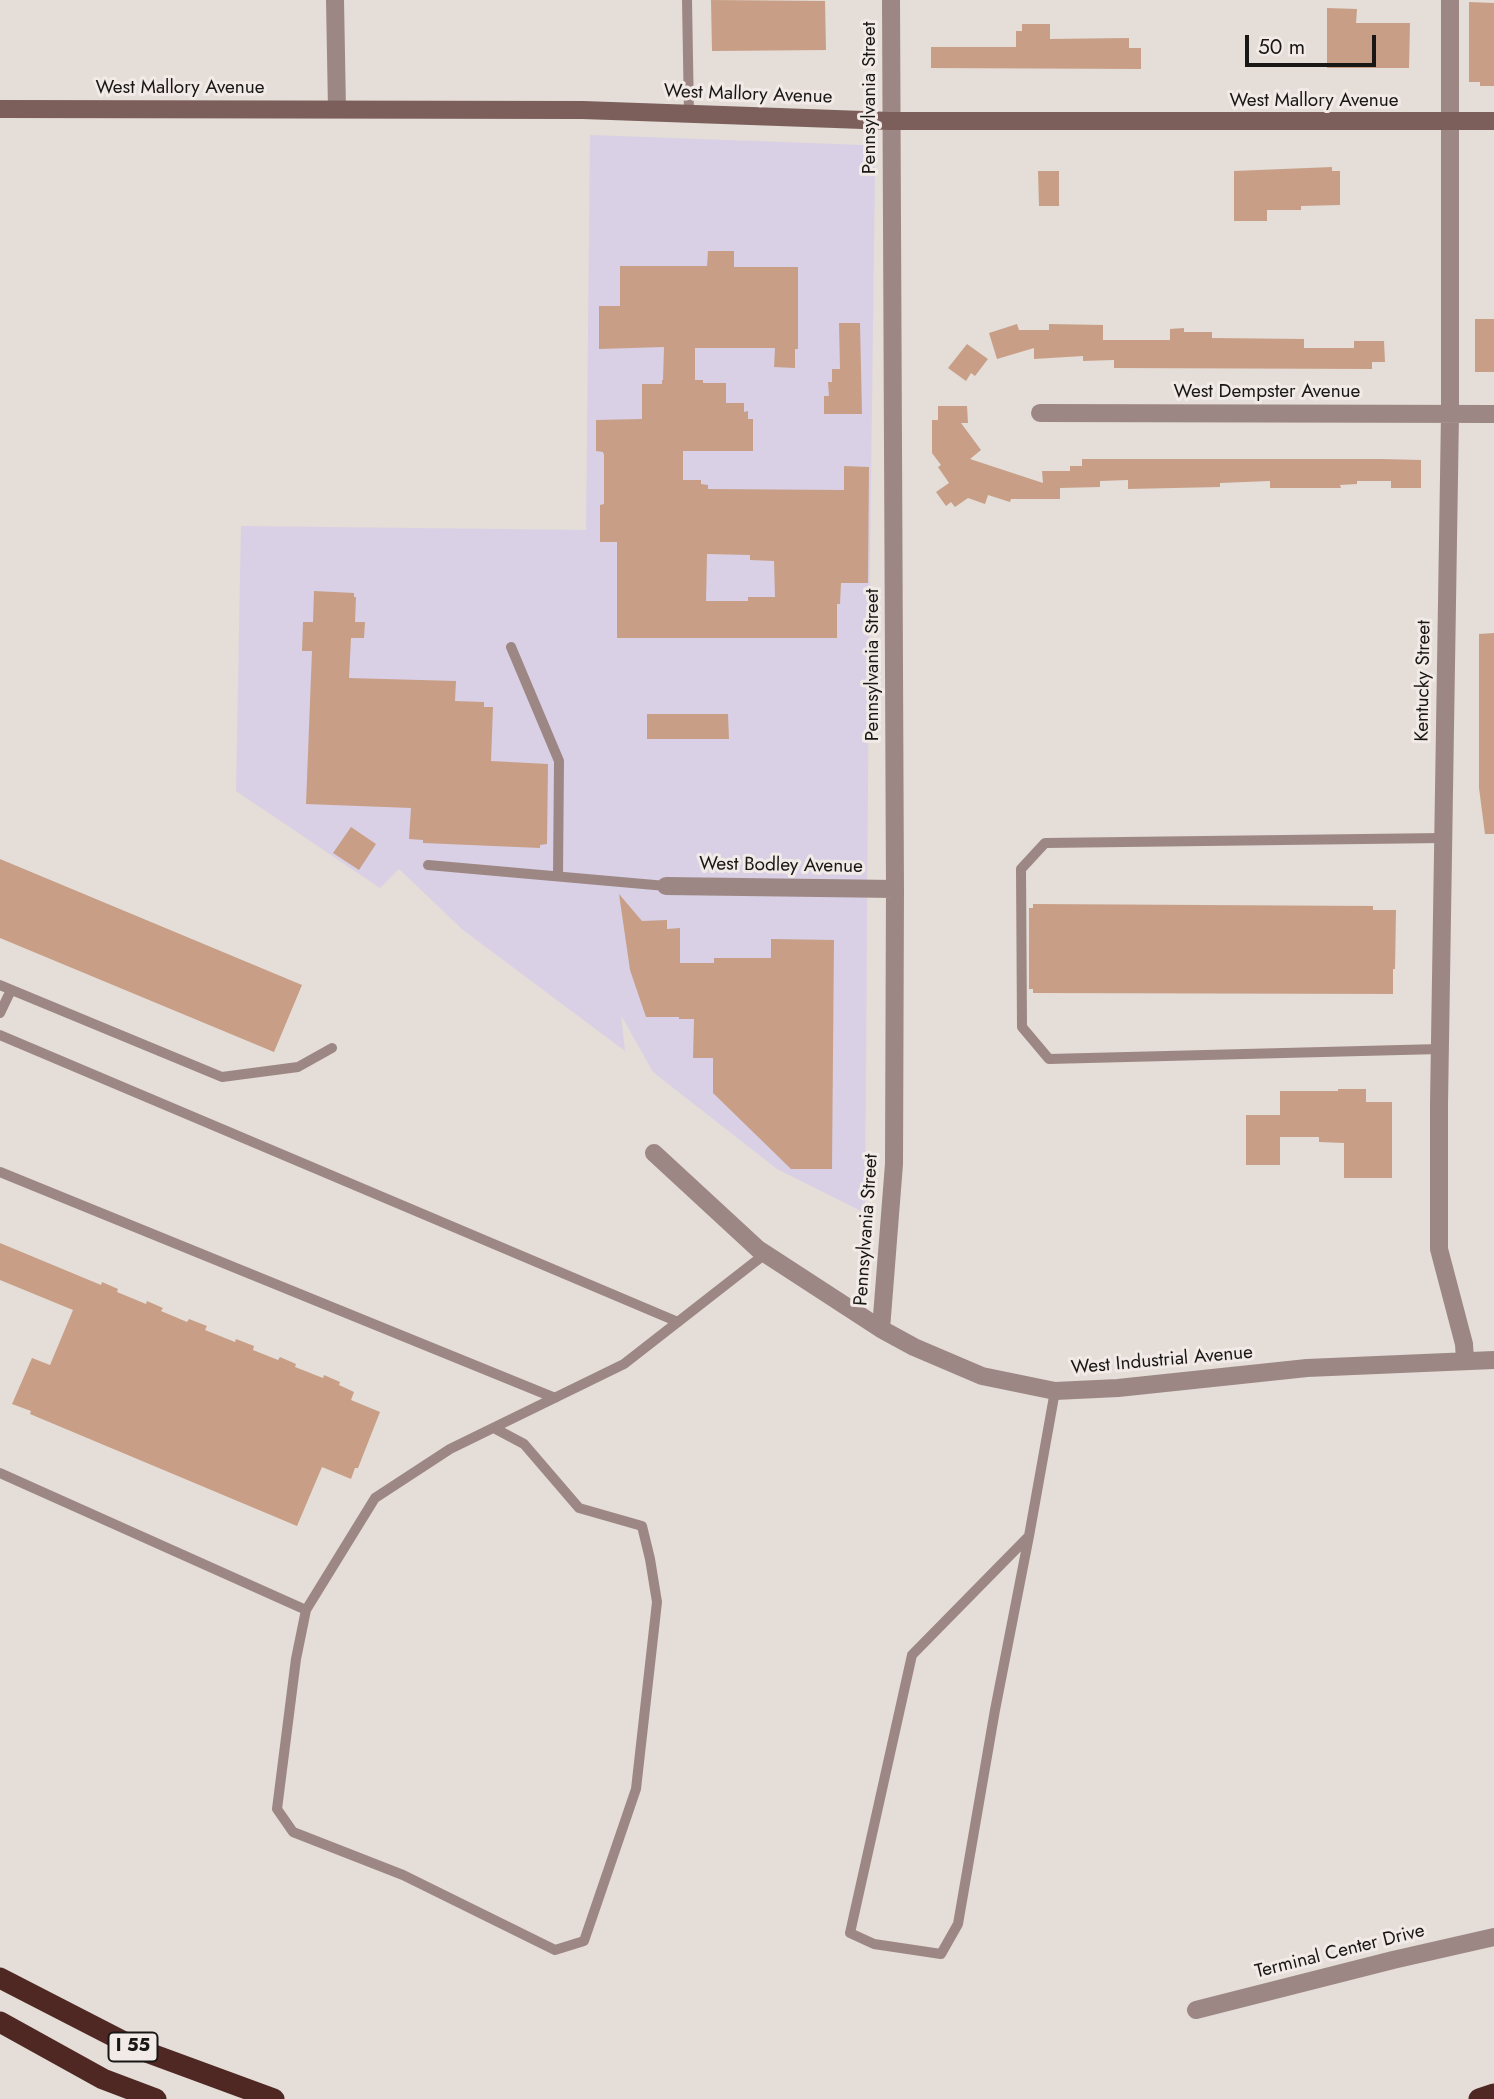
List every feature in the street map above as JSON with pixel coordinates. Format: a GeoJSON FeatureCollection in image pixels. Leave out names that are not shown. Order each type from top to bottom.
{"type":"FeatureCollection","features":[{"type":"Feature","properties":{"kind":"highway","name":"I 55"},"geometry":{"type":"LineString","coordinates":[[0,1978],[138,2049],[274,2099]]}},
{"type":"Feature","properties":{"kind":"highway","name":"I 55"},"geometry":{"type":"LineString","coordinates":[[0,2022],[103,2079],[156,2099]]}},
{"type":"Feature","properties":{"kind":"highway"},"geometry":{"type":"LineString","coordinates":[[1479,2099],[1494,2094]]}},
{"type":"Feature","properties":{"kind":"main road","name":"West Mallory Avenue"},"geometry":{"type":"LineString","coordinates":[[0,109],[583,110],[891,121],[1494,121]]}},
{"type":"Feature","properties":{"kind":"street"},"geometry":{"type":"LineString","coordinates":[[335,0],[337,109]]}},
{"type":"Feature","properties":{"kind":"street","name":"Pennsylvania Street"},"geometry":{"type":"LineString","coordinates":[[881,1329],[894,1164],[891,0]]}},
{"type":"Feature","properties":{"kind":"street","name":"Kentucky Street"},"geometry":{"type":"LineString","coordinates":[[1450,0],[1450,414],[1439,1250],[1464,1344],[1465,1360]]}},
{"type":"Feature","properties":{"kind":"street","name":"West Dempster Avenue"},"geometry":{"type":"LineString","coordinates":[[1040,413],[1494,414]]}},
{"type":"Feature","properties":{"kind":"street","name":"West Bodley Avenue"},"geometry":{"type":"LineString","coordinates":[[666,886],[895,889]]}},
{"type":"Feature","properties":{"kind":"street","name":"West Industrial Avenue"},"geometry":{"type":"LineString","coordinates":[[654,1153],[765,1254],[881,1329],[914,1347],[982,1376],[1055,1391],[1118,1388],[1307,1368],[1494,1360]]}},
{"type":"Feature","properties":{"kind":"street","name":"Terminal Center Drive"},"geometry":{"type":"LineString","coordinates":[[1196,2010],[1494,1937]]}},
{"type":"Feature","properties":{"kind":"lane"},"geometry":{"type":"LineString","coordinates":[[687,0],[688,114]]}},
{"type":"Feature","properties":{"kind":"lane"},"geometry":{"type":"LineString","coordinates":[[511,647],[559,761],[558,876]]}},
{"type":"Feature","properties":{"kind":"lane"},"geometry":{"type":"LineString","coordinates":[[1440,1049],[1049,1059],[1022,1027],[1021,869],[1045,843],[1443,838]]}},
{"type":"Feature","properties":{"kind":"lane"},"geometry":{"type":"LineString","coordinates":[[428,865],[666,886]]}},
{"type":"Feature","properties":{"kind":"lane"},"geometry":{"type":"LineString","coordinates":[[0,985],[222,1077],[298,1067],[332,1048]]}},
{"type":"Feature","properties":{"kind":"lane"},"geometry":{"type":"LineString","coordinates":[[0,1013],[11,990]]}},
{"type":"Feature","properties":{"kind":"lane"},"geometry":{"type":"LineString","coordinates":[[0,1035],[678,1322]]}},
{"type":"Feature","properties":{"kind":"lane"},"geometry":{"type":"LineString","coordinates":[[0,1172],[555,1398]]}},
{"type":"Feature","properties":{"kind":"lane"},"geometry":{"type":"LineString","coordinates":[[494,1428],[524,1444],[579,1508],[642,1526],[657,1602],[636,1789],[584,1941],[555,1950],[403,1875],[293,1832],[277,1809],[296,1659],[306,1610],[375,1498],[450,1449],[624,1364],[765,1254]]}},
{"type":"Feature","properties":{"kind":"lane"},"geometry":{"type":"LineString","coordinates":[[1029,1535],[912,1655],[850,1933],[874,1944],[941,1954],[958,1924],[995,1710],[1029,1535],[1055,1391]]}},
{"type":"Feature","properties":{"kind":"lane"},"geometry":{"type":"LineString","coordinates":[[0,1473],[306,1610]]}},
{"type":"Feature","properties":{"kind":"shaded area"},"geometry":{"type":"Polygon","coordinates":[[[590,135],[863,145],[875,164],[865,1213],[777,1169],[653,1072],[621,1015],[625,1051],[463,930],[399,869],[380,888],[236,791],[241,526],[586,530],[590,135]]]}},
{"type":"Feature","properties":{"kind":"building"},"geometry":{"type":"Polygon","coordinates":[[[711,0],[825,1],[826,50],[712,51],[711,0]]]}},
{"type":"Feature","properties":{"kind":"building"},"geometry":{"type":"Polygon","coordinates":[[[1469,2],[1494,3],[1494,86],[1480,86],[1480,82],[1469,82],[1469,2]]]}},
{"type":"Feature","properties":{"kind":"building"},"geometry":{"type":"Polygon","coordinates":[[[1327,8],[1357,9],[1356,23],[1410,23],[1409,68],[1327,68],[1327,8]]]}},
{"type":"Feature","properties":{"kind":"building"},"geometry":{"type":"Polygon","coordinates":[[[1022,24],[1050,24],[1050,39],[1129,38],[1129,48],[1141,48],[1141,69],[931,68],[931,47],[1016,47],[1016,31],[1022,31],[1022,24]]]}},
{"type":"Feature","properties":{"kind":"building"},"geometry":{"type":"Polygon","coordinates":[[[1332,167],[1332,171],[1340,171],[1340,205],[1301,206],[1301,210],[1267,210],[1267,221],[1234,221],[1234,171],[1332,167]]]}},
{"type":"Feature","properties":{"kind":"building"},"geometry":{"type":"Polygon","coordinates":[[[1038,171],[1059,171],[1059,206],[1039,206],[1038,171]]]}},
{"type":"Feature","properties":{"kind":"building"},"geometry":{"type":"Polygon","coordinates":[[[708,251],[734,251],[734,267],[798,267],[798,349],[795,349],[795,368],[774,367],[775,348],[695,348],[695,380],[703,380],[703,383],[726,383],[726,403],[744,403],[744,412],[748,411],[748,419],[753,419],[753,451],[683,451],[683,480],[701,480],[701,484],[708,485],[708,489],[844,490],[844,466],[869,467],[868,583],[841,583],[840,604],[837,604],[837,638],[617,638],[617,542],[600,542],[600,505],[604,504],[604,455],[603,452],[596,451],[596,420],[642,419],[642,384],[662,384],[664,347],[599,349],[599,306],[620,306],[620,266],[707,266],[708,251]],[[707,554],[706,601],[748,601],[748,597],[775,597],[774,561],[750,560],[750,555],[707,554]]]}},
{"type":"Feature","properties":{"kind":"building"},"geometry":{"type":"Polygon","coordinates":[[[1475,319],[1494,319],[1494,372],[1475,372],[1475,319]]]}},
{"type":"Feature","properties":{"kind":"building"},"geometry":{"type":"Polygon","coordinates":[[[839,323],[860,323],[862,414],[824,414],[824,396],[829,396],[828,382],[832,382],[832,369],[840,369],[839,323]]]}},
{"type":"Feature","properties":{"kind":"building"},"geometry":{"type":"Polygon","coordinates":[[[1017,324],[1019,330],[1049,330],[1049,324],[1103,325],[1103,340],[1170,340],[1170,329],[1184,328],[1184,332],[1212,332],[1212,338],[1304,339],[1304,348],[1354,348],[1354,341],[1384,341],[1385,362],[1372,362],[1372,369],[1114,368],[1114,360],[1083,361],[1083,356],[1034,359],[1034,348],[997,359],[989,333],[1017,324]]]}},
{"type":"Feature","properties":{"kind":"building"},"geometry":{"type":"Polygon","coordinates":[[[967,344],[988,359],[975,376],[971,373],[966,381],[948,368],[967,344]]]}},
{"type":"Feature","properties":{"kind":"building"},"geometry":{"type":"Polygon","coordinates":[[[938,406],[967,406],[968,423],[961,423],[981,450],[970,459],[1043,483],[1042,471],[1070,471],[1070,466],[1082,466],[1082,459],[1381,459],[1421,460],[1421,488],[1391,488],[1391,481],[1357,481],[1357,484],[1340,485],[1341,488],[1270,488],[1270,481],[1220,483],[1220,487],[1128,489],[1128,480],[1100,481],[1100,487],[1060,488],[1060,499],[1011,499],[1010,502],[988,495],[985,504],[968,498],[955,507],[951,502],[946,506],[936,492],[949,483],[932,453],[932,420],[938,420],[938,406]]]}},
{"type":"Feature","properties":{"kind":"building"},"geometry":{"type":"Polygon","coordinates":[[[314,591],[354,593],[356,597],[355,622],[365,622],[364,638],[351,638],[349,678],[456,681],[455,701],[484,702],[484,707],[493,707],[491,761],[548,764],[547,844],[540,845],[540,848],[423,843],[423,840],[409,839],[411,808],[306,804],[312,651],[302,651],[303,622],[313,622],[314,591]]]}},
{"type":"Feature","properties":{"kind":"building"},"geometry":{"type":"Polygon","coordinates":[[[1494,633],[1494,834],[1485,834],[1479,788],[1479,634],[1494,633]]]}},
{"type":"Feature","properties":{"kind":"building"},"geometry":{"type":"Polygon","coordinates":[[[647,714],[728,714],[729,739],[647,739],[647,714]]]}},
{"type":"Feature","properties":{"kind":"building"},"geometry":{"type":"Polygon","coordinates":[[[351,827],[376,844],[359,870],[333,853],[351,827]]]}},
{"type":"Feature","properties":{"kind":"building"},"geometry":{"type":"Polygon","coordinates":[[[0,859],[302,985],[274,1052],[0,938],[0,859]]]}},
{"type":"Feature","properties":{"kind":"building"},"geometry":{"type":"Polygon","coordinates":[[[619,894],[642,921],[667,920],[667,929],[680,928],[680,963],[714,963],[714,958],[771,958],[771,939],[834,940],[832,1169],[791,1169],[713,1093],[713,1058],[693,1058],[694,1019],[646,1017],[630,970],[619,894]]]}},
{"type":"Feature","properties":{"kind":"building"},"geometry":{"type":"Polygon","coordinates":[[[1033,904],[1373,906],[1373,910],[1396,910],[1393,994],[1033,993],[1033,989],[1029,989],[1029,908],[1033,908],[1033,904]]]}},
{"type":"Feature","properties":{"kind":"building"},"geometry":{"type":"Polygon","coordinates":[[[1366,1089],[1366,1102],[1392,1102],[1392,1178],[1344,1178],[1344,1143],[1319,1142],[1319,1137],[1280,1137],[1280,1165],[1246,1165],[1246,1115],[1280,1115],[1280,1091],[1366,1089]]]}},
{"type":"Feature","properties":{"kind":"building"},"geometry":{"type":"Polygon","coordinates":[[[0,1243],[101,1285],[102,1282],[118,1289],[117,1292],[146,1304],[147,1301],[163,1308],[161,1311],[187,1322],[189,1319],[207,1326],[205,1330],[254,1346],[253,1350],[278,1360],[280,1357],[296,1364],[295,1367],[340,1382],[339,1385],[354,1392],[351,1400],[380,1412],[351,1479],[322,1467],[297,1526],[30,1414],[31,1411],[12,1404],[32,1358],[50,1365],[73,1310],[0,1280],[0,1243]]]}}]}
